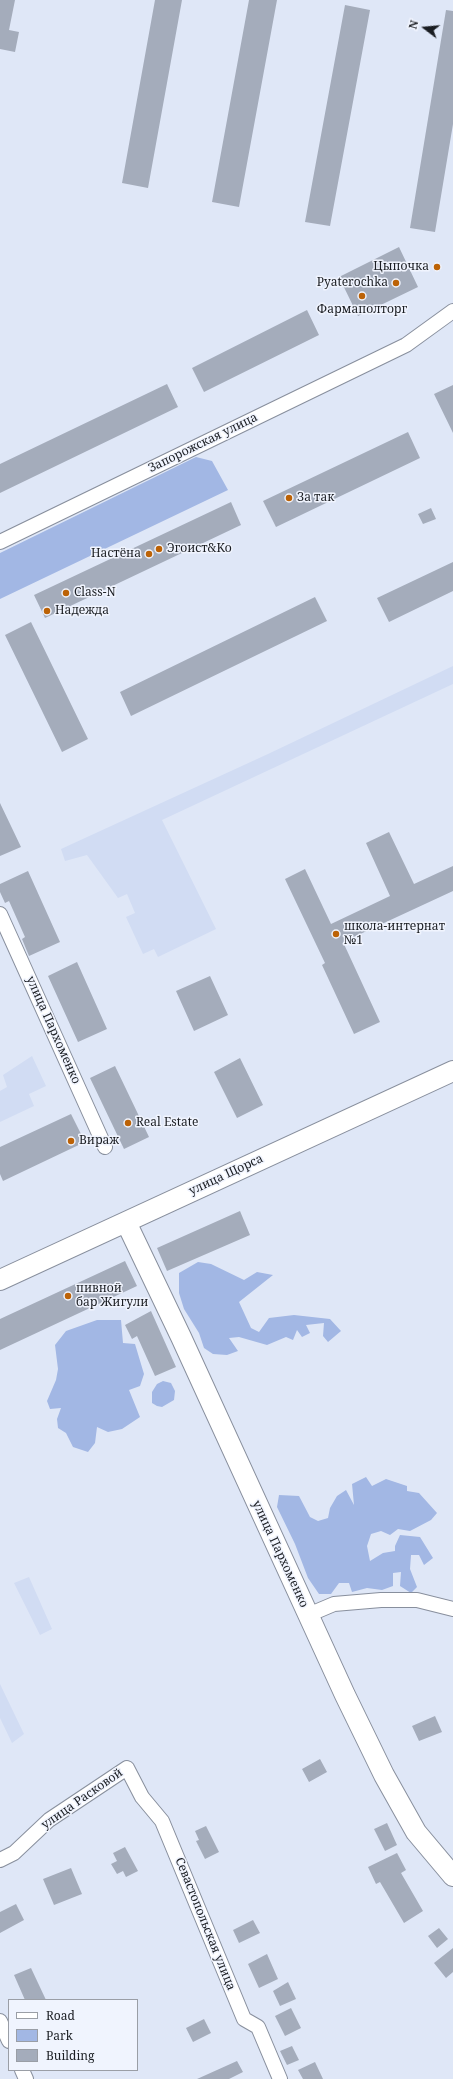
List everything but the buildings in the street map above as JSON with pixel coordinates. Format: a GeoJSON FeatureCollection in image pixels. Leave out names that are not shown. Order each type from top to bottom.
{"type":"FeatureCollection","features":[{"type":"Feature","properties":{"kind":"street","name":"Запорожская улица"},"geometry":{"type":"LineString","coordinates":[[0,542],[406,345],[453,311]]}},
{"type":"Feature","properties":{"kind":"street","name":"улица Пархоменко"},"geometry":{"type":"LineString","coordinates":[[0,914],[105,1147]]}},
{"type":"Feature","properties":{"kind":"street","name":"улица Щорса"},"geometry":{"type":"LineString","coordinates":[[0,1280],[453,1071]]}},
{"type":"Feature","properties":{"kind":"street","name":"улица Пархоменко"},"geometry":{"type":"LineString","coordinates":[[126,1222],[181,1337],[308,1615],[384,1775],[416,1832],[453,1876]]}},
{"type":"Feature","properties":{"kind":"street"},"geometry":{"type":"LineString","coordinates":[[308,1615],[334,1604],[381,1600],[417,1600],[453,1609]]}},
{"type":"Feature","properties":{"kind":"street","name":"улица Расковой"},"geometry":{"type":"LineString","coordinates":[[0,1860],[14,1853],[49,1820],[127,1768]]}},
{"type":"Feature","properties":{"kind":"street","name":"Севастопольская улица"},"geometry":{"type":"LineString","coordinates":[[127,1768],[142,1797],[162,1821],[244,2019],[258,2027],[280,2079]]}},
{"type":"Feature","properties":{"kind":"street"},"geometry":{"type":"LineString","coordinates":[[0,2021],[8,2039]]}},
{"type":"Feature","properties":{"kind":"shaded area"},"geometry":{"type":"Polygon","coordinates":[[[453,666],[453,684],[162,820],[216,929],[158,957],[154,949],[143,954],[126,917],[135,913],[127,894],[118,898],[87,855],[65,861],[61,849],[268,754],[453,666]]]}},
{"type":"Feature","properties":{"kind":"shaded area"},"geometry":{"type":"Polygon","coordinates":[[[32,1056],[46,1086],[29,1094],[34,1106],[0,1122],[0,1091],[7,1087],[3,1075],[32,1056]]]}},
{"type":"Feature","properties":{"kind":"shaded area"},"geometry":{"type":"Polygon","coordinates":[[[29,1577],[52,1629],[40,1635],[14,1583],[29,1577]]]}},
{"type":"Feature","properties":{"kind":"shaded area"},"geometry":{"type":"Polygon","coordinates":[[[0,1684],[24,1734],[12,1743],[0,1718],[0,1684]]]}},
{"type":"Feature","properties":{"kind":"green space"},"geometry":{"type":"Polygon","coordinates":[[[196,457],[212,461],[228,490],[0,599],[0,553],[196,457]]]}},
{"type":"Feature","properties":{"kind":"green space"},"geometry":{"type":"Polygon","coordinates":[[[198,1262],[211,1264],[244,1280],[257,1272],[273,1275],[239,1302],[251,1328],[259,1332],[269,1318],[294,1315],[330,1319],[341,1331],[328,1342],[323,1336],[324,1323],[306,1325],[310,1333],[302,1337],[297,1330],[293,1340],[286,1337],[267,1345],[239,1337],[229,1338],[238,1351],[227,1355],[213,1354],[204,1348],[199,1333],[184,1309],[179,1293],[179,1273],[198,1262]]]}},
{"type":"Feature","properties":{"kind":"green space"},"geometry":{"type":"Polygon","coordinates":[[[97,1320],[121,1320],[123,1343],[135,1344],[144,1374],[140,1386],[129,1390],[140,1417],[122,1429],[108,1432],[97,1427],[95,1443],[88,1452],[73,1447],[66,1433],[58,1428],[57,1419],[61,1408],[50,1409],[47,1401],[56,1380],[58,1369],[55,1345],[66,1331],[97,1320]]]}},
{"type":"Feature","properties":{"kind":"green space"},"geometry":{"type":"Polygon","coordinates":[[[163,1381],[171,1383],[175,1391],[174,1400],[162,1407],[152,1403],[152,1392],[157,1384],[163,1381]]]}},
{"type":"Feature","properties":{"kind":"green space"},"geometry":{"type":"Polygon","coordinates":[[[366,1477],[372,1486],[386,1479],[407,1486],[407,1491],[419,1493],[437,1513],[431,1520],[410,1531],[398,1529],[390,1535],[381,1531],[371,1534],[367,1546],[370,1561],[383,1553],[395,1551],[395,1546],[400,1535],[420,1537],[433,1558],[424,1565],[419,1555],[411,1555],[410,1569],[417,1587],[411,1593],[400,1586],[401,1572],[393,1573],[393,1586],[382,1590],[367,1588],[352,1592],[349,1583],[339,1583],[331,1594],[319,1594],[308,1578],[295,1544],[277,1507],[279,1495],[299,1496],[310,1517],[318,1521],[328,1518],[330,1508],[337,1496],[346,1490],[354,1505],[352,1484],[366,1477]]]}},
{"type":"Feature","properties":{"kind":"place","name":"Цыпочка"},"geometry":{"type":"Point","coordinates":[437,267]}},
{"type":"Feature","properties":{"kind":"place","name":"Pyaterochka"},"geometry":{"type":"Point","coordinates":[396,283]}},
{"type":"Feature","properties":{"kind":"place","name":"Фармаполторг"},"geometry":{"type":"Point","coordinates":[362,296]}},
{"type":"Feature","properties":{"kind":"place","name":"За так"},"geometry":{"type":"Point","coordinates":[289,498]}},
{"type":"Feature","properties":{"kind":"place","name":"Эгоист&Kо"},"geometry":{"type":"Point","coordinates":[159,549]}},
{"type":"Feature","properties":{"kind":"place","name":"Настёна"},"geometry":{"type":"Point","coordinates":[149,554]}},
{"type":"Feature","properties":{"kind":"place","name":"Class-N"},"geometry":{"type":"Point","coordinates":[66,593]}},
{"type":"Feature","properties":{"kind":"place","name":"Надежда"},"geometry":{"type":"Point","coordinates":[47,611]}},
{"type":"Feature","properties":{"kind":"place","name":"школа-интернат №1"},"geometry":{"type":"Point","coordinates":[336,934]}},
{"type":"Feature","properties":{"kind":"place","name":"Real Estate"},"geometry":{"type":"Point","coordinates":[128,1123]}},
{"type":"Feature","properties":{"kind":"place","name":"Вираж"},"geometry":{"type":"Point","coordinates":[71,1141]}},
{"type":"Feature","properties":{"kind":"place","name":"пивной бар Жигули"},"geometry":{"type":"Point","coordinates":[68,1296]}}]}
